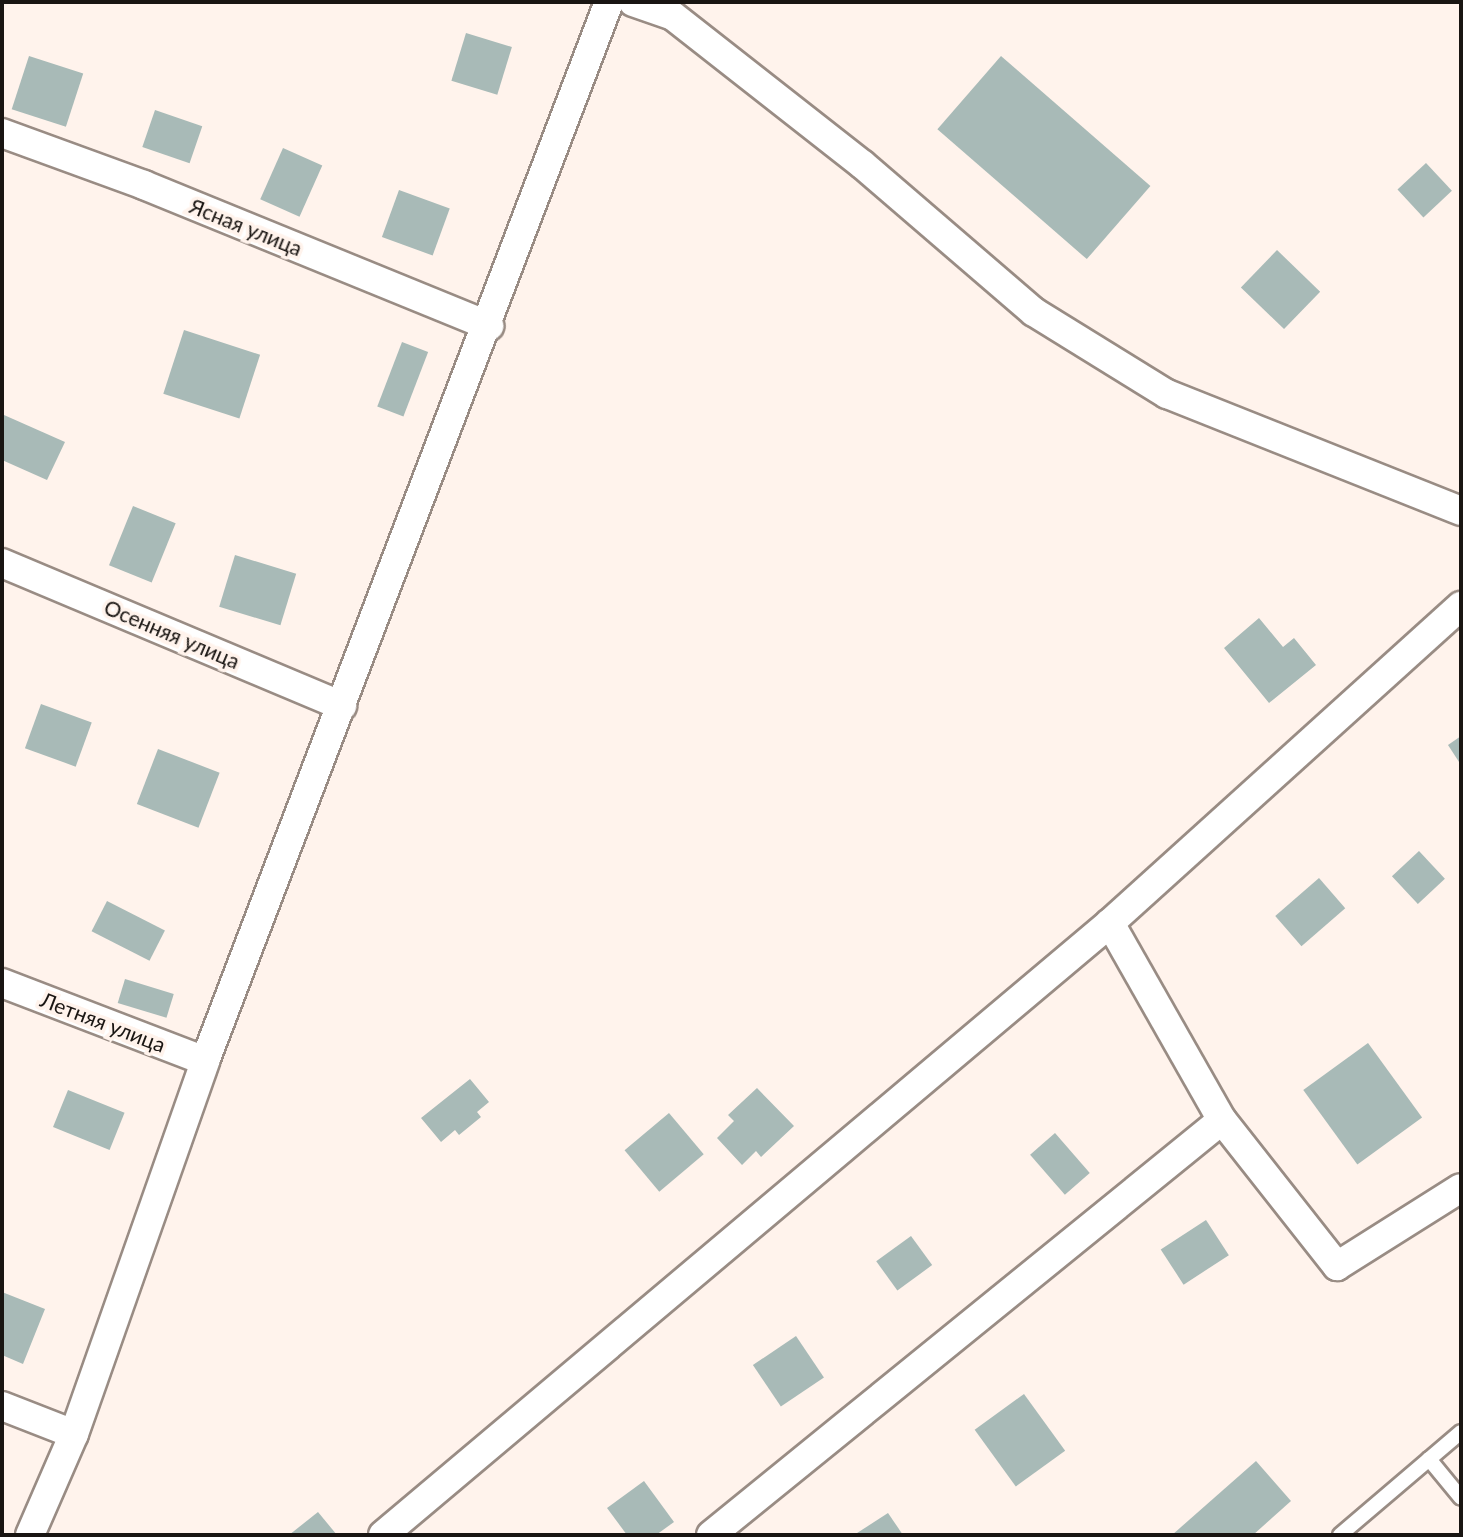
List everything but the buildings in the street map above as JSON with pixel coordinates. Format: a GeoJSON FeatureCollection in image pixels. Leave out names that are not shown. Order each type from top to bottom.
{"type":"FeatureCollection","features":[{"type":"Feature","properties":{"kind":"street"},"geometry":{"type":"LineString","coordinates":[[30,1535],[74,1434],[205,1061],[488,326],[609,2]]}},
{"type":"Feature","properties":{"kind":"street"},"geometry":{"type":"LineString","coordinates":[[633,2],[673,16],[863,165],[1034,312],[1167,394],[1461,511]]}},
{"type":"Feature","properties":{"kind":"street","name":"Ясная улица"},"geometry":{"type":"LineString","coordinates":[[2,133],[144,185],[488,326]]}},
{"type":"Feature","properties":{"kind":"street","name":"Осенняя улица"},"geometry":{"type":"LineString","coordinates":[[2,563],[342,706]]}},
{"type":"Feature","properties":{"kind":"street"},"geometry":{"type":"LineString","coordinates":[[383,1535],[1110,923],[1461,606]]}},
{"type":"Feature","properties":{"kind":"street"},"geometry":{"type":"LineString","coordinates":[[1110,923],[1222,1120],[1337,1266],[1461,1188]]}},
{"type":"Feature","properties":{"kind":"street","name":"Летняя улица"},"geometry":{"type":"LineString","coordinates":[[2,983],[205,1061]]}},
{"type":"Feature","properties":{"kind":"street"},"geometry":{"type":"LineString","coordinates":[[711,1535],[1222,1120]]}},
{"type":"Feature","properties":{"kind":"street"},"geometry":{"type":"LineString","coordinates":[[2,1406],[74,1434]]}},
{"type":"Feature","properties":{"kind":"lane"},"geometry":{"type":"LineString","coordinates":[[1340,1535],[1461,1432]]}},
{"type":"Feature","properties":{"kind":"lane"},"geometry":{"type":"LineString","coordinates":[[1429,1460],[1461,1498]]}}]}
